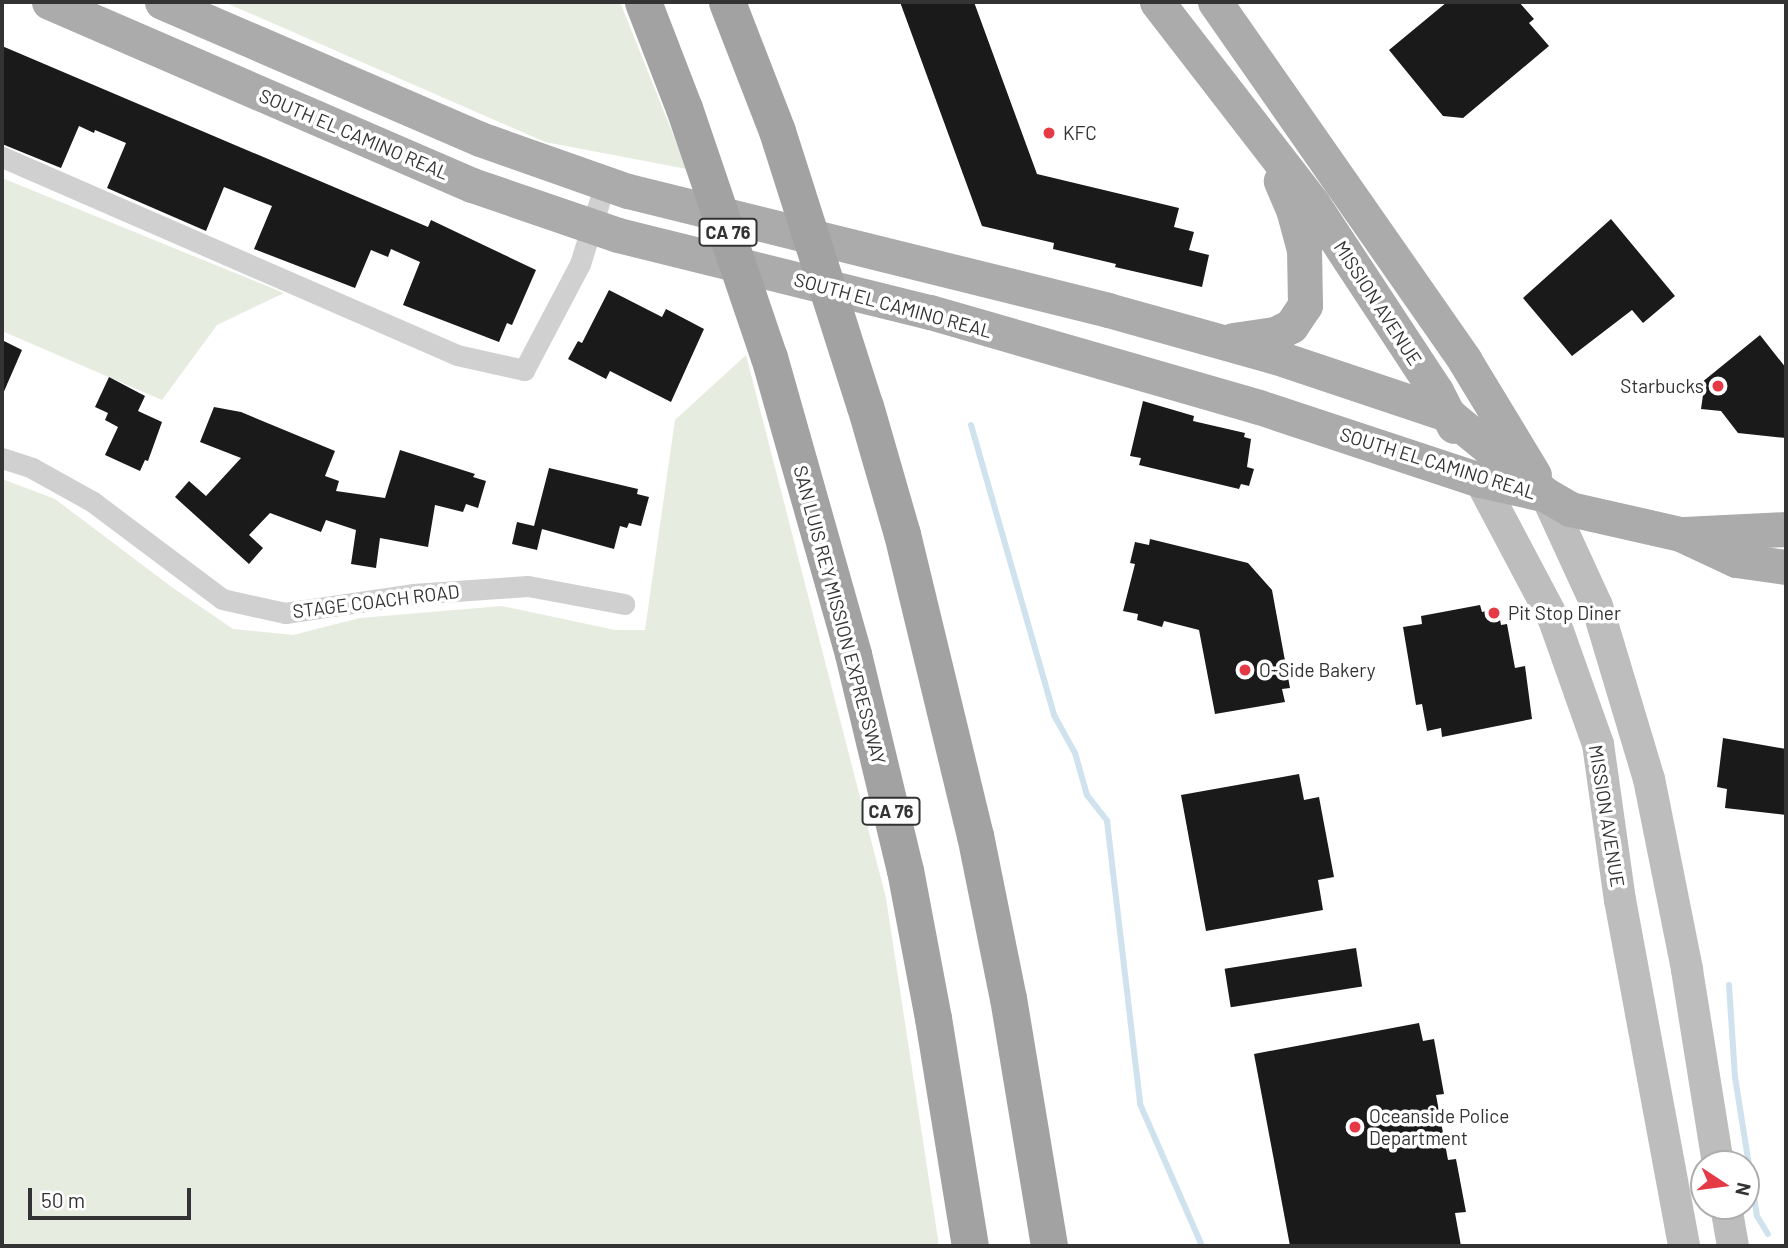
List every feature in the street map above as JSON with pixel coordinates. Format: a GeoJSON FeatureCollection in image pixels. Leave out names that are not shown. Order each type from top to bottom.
{"type":"FeatureCollection","features":[{"type":"Feature","properties":{"kind":"highway","name":"SAN LUIS REY MISSION EXPRESSWAY"},"geometry":{"type":"LineString","coordinates":[[643,2],[684,108],[769,356],[850,641],[905,870],[933,1018],[970,1246]]}},
{"type":"Feature","properties":{"kind":"highway"},"geometry":{"type":"LineString","coordinates":[[727,2],[785,156],[902,534],[975,835],[1008,998],[1049,1246]]}},
{"type":"Feature","properties":{"kind":"main road","name":"SOUTH EL CAMINO REAL"},"geometry":{"type":"LineString","coordinates":[[49,2],[472,185],[594,227],[930,312],[1259,407],[1480,480],[1546,495]]}},
{"type":"Feature","properties":{"kind":"main road","name":"SOUTH EL CAMINO REAL"},"geometry":{"type":"LineString","coordinates":[[162,2],[480,139],[605,183],[1108,310],[1222,342],[1449,415],[1546,495]]}},
{"type":"Feature","properties":{"kind":"main road","name":"MISSION AVENUE"},"geometry":{"type":"LineString","coordinates":[[1215,2],[1465,361],[1546,495],[1597,606],[1649,779],[1688,970],[1716,1150]]}},
{"type":"Feature","properties":{"kind":"main road","name":"MISSION AVENUE"},"geometry":{"type":"LineString","coordinates":[[1161,7],[1313,204],[1436,391],[1554,620],[1598,744],[1620,900],[1684,1246]]}},
{"type":"Feature","properties":{"kind":"main road"},"geometry":{"type":"LineString","coordinates":[[1161,7],[1191,15],[1254,92],[1278,89]]}},
{"type":"Feature","properties":{"kind":"main road"},"geometry":{"type":"LineString","coordinates":[[1222,342],[1275,334],[1291,326],[1305,305],[1304,250],[1294,212],[1262,136]]}},
{"type":"Feature","properties":{"kind":"main road"},"geometry":{"type":"LineString","coordinates":[[1546,495],[1570,509],[1596,517],[1680,534],[1737,560],[1777,562]]}},
{"type":"Feature","properties":{"kind":"main road"},"geometry":{"type":"LineString","coordinates":[[1680,534],[1786,529]]}},
{"type":"Feature","properties":{"kind":"main road"},"geometry":{"type":"LineString","coordinates":[[1728,1220],[1733,1246]]}},
{"type":"Feature","properties":{"kind":"street"},"geometry":{"type":"LineString","coordinates":[[2,158],[457,355],[524,370],[580,264],[594,227],[605,183]]}},
{"type":"Feature","properties":{"kind":"street","name":"STAGE COACH ROAD"},"geometry":{"type":"LineString","coordinates":[[2,458],[32,468],[93,502],[222,599],[285,613],[413,594],[528,586],[624,604]]}},
{"type":"Feature","properties":{"kind":"shaded area"},"geometry":{"type":"Polygon","coordinates":[[[224,2],[620,2],[687,169],[545,142],[224,2]]]}},
{"type":"Feature","properties":{"kind":"shaded area"},"geometry":{"type":"Polygon","coordinates":[[[2,178],[284,293],[217,325],[162,400],[2,331],[2,178]]]}},
{"type":"Feature","properties":{"kind":"shaded area"},"geometry":{"type":"Polygon","coordinates":[[[746,355],[886,898],[939,1246],[2,1246],[2,479],[55,499],[173,588],[233,629],[293,635],[360,618],[502,606],[615,630],[645,630],[675,420],[746,355]]]}},
{"type":"Feature","properties":{"kind":"building"},"geometry":{"type":"Polygon","coordinates":[[[900,2],[974,2],[1037,174],[1179,208],[1174,227],[1194,232],[1189,250],[1209,255],[1202,287],[1115,267],[1116,264],[1053,249],[1054,243],[982,226],[900,2]]]}},
{"type":"Feature","properties":{"kind":"building"},"geometry":{"type":"Polygon","coordinates":[[[1447,2],[1519,2],[1534,19],[1529,23],[1549,46],[1463,118],[1443,116],[1389,50],[1447,2]]]}},
{"type":"Feature","properties":{"kind":"building"},"geometry":{"type":"Polygon","coordinates":[[[2,46],[428,227],[431,220],[536,270],[512,325],[507,323],[499,342],[403,305],[420,262],[391,249],[388,257],[371,250],[355,288],[254,249],[272,206],[224,187],[206,231],[107,188],[126,143],[95,130],[94,133],[79,126],[61,168],[2,144],[2,46]]]}},
{"type":"Feature","properties":{"kind":"building"},"geometry":{"type":"Polygon","coordinates":[[[1611,219],[1675,296],[1643,323],[1632,310],[1572,356],[1523,298],[1611,219]]]}},
{"type":"Feature","properties":{"kind":"building"},"geometry":{"type":"Polygon","coordinates":[[[609,290],[662,317],[666,309],[704,329],[671,402],[610,371],[606,379],[568,359],[578,341],[582,343],[609,290]]]}},
{"type":"Feature","properties":{"kind":"building"},"geometry":{"type":"Polygon","coordinates":[[[1760,335],[1786,368],[1786,438],[1738,433],[1721,411],[1701,409],[1704,388],[1701,383],[1760,335]]]}},
{"type":"Feature","properties":{"kind":"building"},"geometry":{"type":"Polygon","coordinates":[[[2,340],[22,350],[2,396],[2,340]]]}},
{"type":"Feature","properties":{"kind":"building"},"geometry":{"type":"Polygon","coordinates":[[[109,377],[145,396],[138,411],[162,422],[148,461],[145,460],[140,471],[105,455],[118,427],[105,420],[108,413],[95,407],[109,377]]]}},
{"type":"Feature","properties":{"kind":"building"},"geometry":{"type":"Polygon","coordinates":[[[1143,401],[1194,416],[1193,421],[1245,433],[1244,437],[1251,439],[1247,467],[1254,469],[1249,486],[1241,484],[1239,489],[1139,465],[1141,458],[1130,456],[1143,401]]]}},
{"type":"Feature","properties":{"kind":"building"},"geometry":{"type":"Polygon","coordinates":[[[214,407],[241,412],[335,451],[325,476],[339,481],[336,491],[385,498],[400,450],[475,474],[473,477],[486,481],[478,508],[466,504],[463,512],[435,505],[428,547],[380,538],[376,568],[351,564],[356,530],[326,520],[321,532],[270,513],[249,535],[263,548],[249,564],[175,497],[189,481],[206,496],[241,458],[200,442],[214,407]]]}},
{"type":"Feature","properties":{"kind":"building"},"geometry":{"type":"Polygon","coordinates":[[[549,468],[638,489],[637,494],[649,497],[641,526],[629,523],[627,528],[620,526],[614,549],[542,529],[537,550],[512,544],[517,522],[534,526],[549,468]]]}},
{"type":"Feature","properties":{"kind":"building"},"geometry":{"type":"Polygon","coordinates":[[[1150,539],[1248,563],[1272,590],[1290,688],[1282,689],[1285,702],[1215,714],[1199,630],[1164,621],[1162,627],[1137,620],[1138,614],[1123,611],[1135,564],[1130,563],[1135,542],[1149,545],[1150,539]]]}},
{"type":"Feature","properties":{"kind":"building"},"geometry":{"type":"Polygon","coordinates":[[[1480,605],[1482,612],[1498,609],[1501,625],[1507,624],[1515,668],[1525,666],[1532,719],[1442,737],[1441,728],[1427,731],[1422,704],[1416,705],[1403,627],[1422,624],[1421,616],[1480,605]]]}},
{"type":"Feature","properties":{"kind":"building"},"geometry":{"type":"Polygon","coordinates":[[[1723,738],[1786,749],[1786,815],[1725,808],[1727,789],[1717,787],[1723,738]]]}},
{"type":"Feature","properties":{"kind":"building"},"geometry":{"type":"Polygon","coordinates":[[[1299,774],[1304,800],[1319,797],[1334,877],[1318,880],[1323,910],[1206,931],[1181,795],[1299,774]]]}},
{"type":"Feature","properties":{"kind":"building"},"geometry":{"type":"Polygon","coordinates":[[[1356,948],[1362,987],[1231,1007],[1225,969],[1356,948]]]}},
{"type":"Feature","properties":{"kind":"building","name":"Oceanside Police Department"},"geometry":{"type":"Polygon","coordinates":[[[1419,1023],[1423,1041],[1434,1039],[1444,1094],[1436,1095],[1448,1160],[1456,1159],[1466,1212],[1455,1213],[1461,1246],[1290,1246],[1254,1054],[1419,1023]]]}},
{"type":"Feature","properties":{"kind":"waterway"},"geometry":{"type":"LineString","coordinates":[[971,425],[1054,715],[1075,753],[1087,795],[1107,821],[1140,1104],[1202,1246]]}},
{"type":"Feature","properties":{"kind":"waterway"},"geometry":{"type":"LineString","coordinates":[[1729,985],[1735,1077],[1757,1216],[1768,1234]]}},
{"type":"Feature","properties":{"kind":"place","name":"KFC"},"geometry":{"type":"Point","coordinates":[1049,133]}},
{"type":"Feature","properties":{"kind":"place","name":"Starbucks"},"geometry":{"type":"Point","coordinates":[1718,386]}},
{"type":"Feature","properties":{"kind":"place","name":"Pit Stop Diner"},"geometry":{"type":"Point","coordinates":[1494,613]}},
{"type":"Feature","properties":{"kind":"place","name":"O-Side Bakery"},"geometry":{"type":"Point","coordinates":[1245,670]}},
{"type":"Feature","properties":{"kind":"place","name":"Oceanside Police Department"},"geometry":{"type":"Point","coordinates":[1355,1127]}}]}
